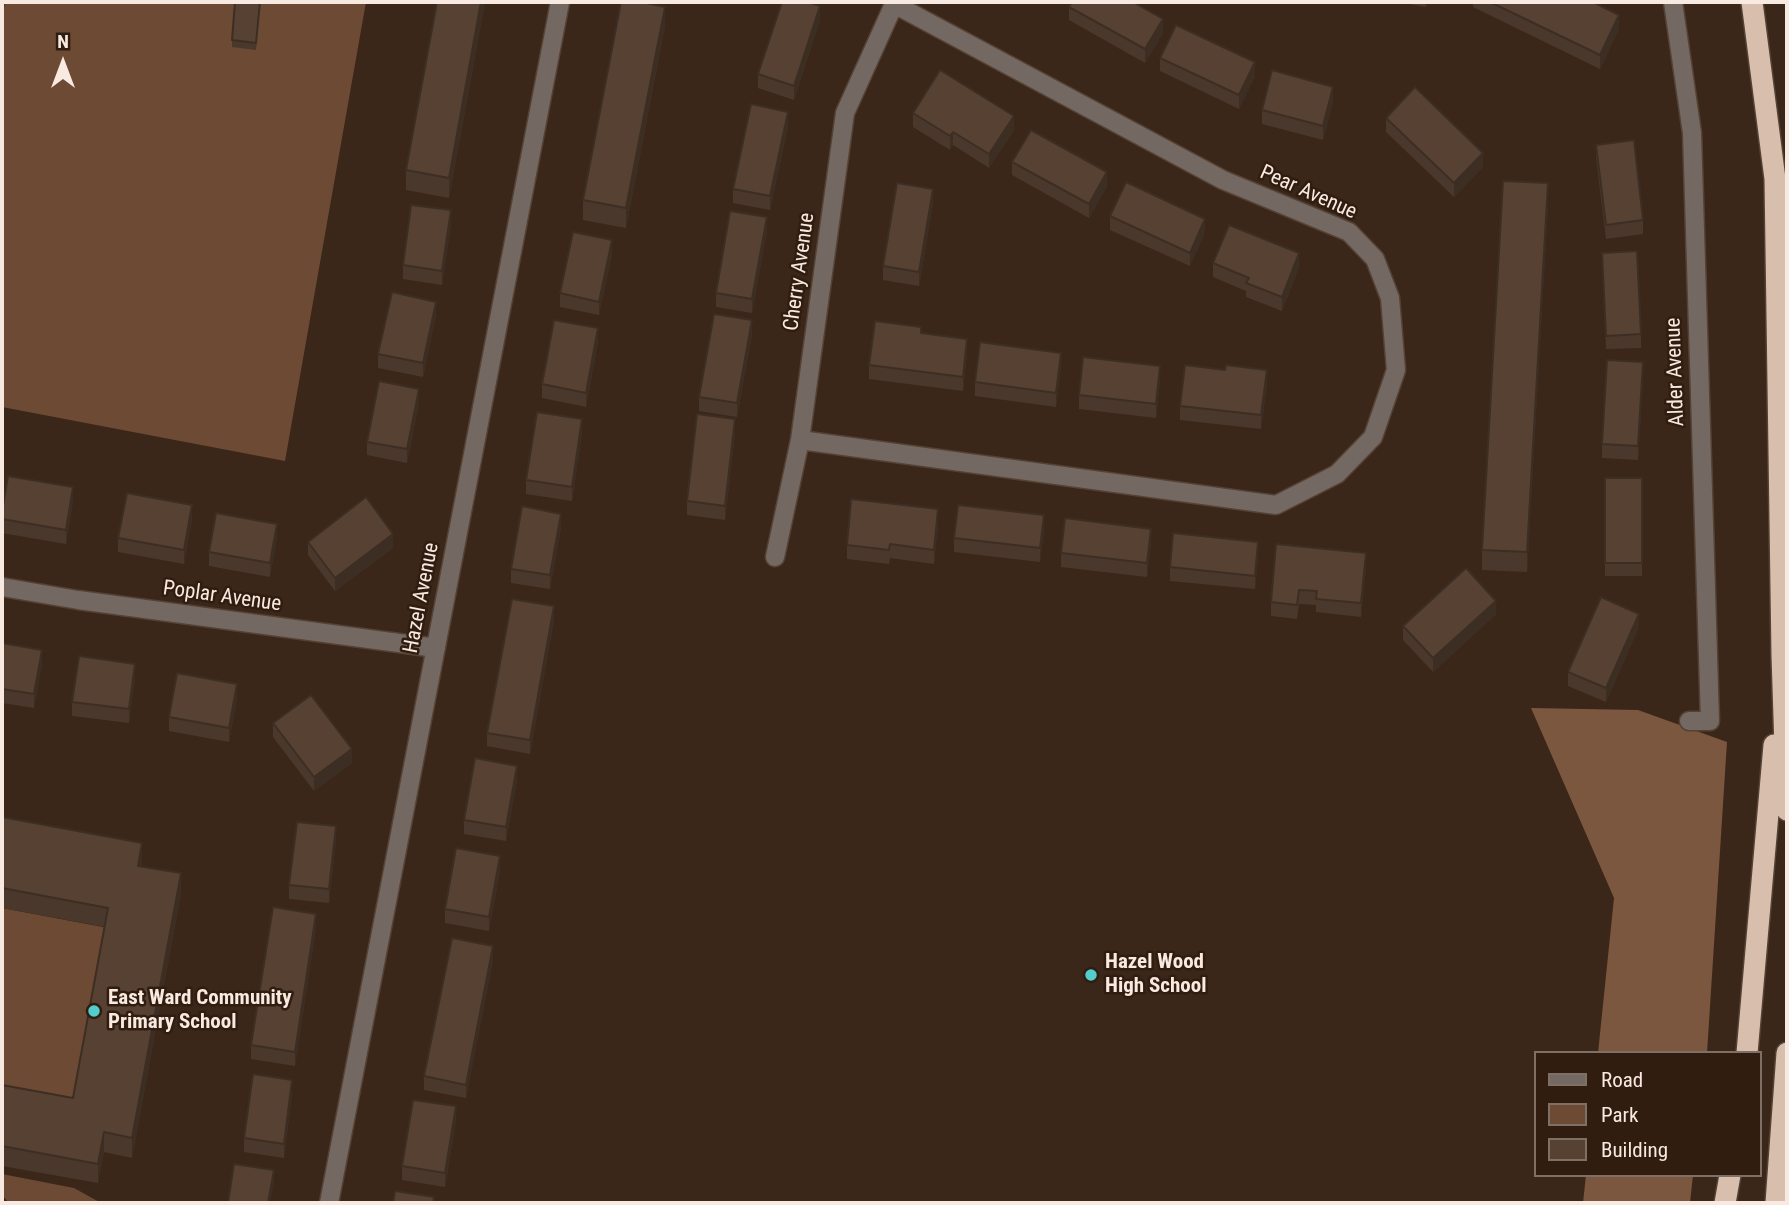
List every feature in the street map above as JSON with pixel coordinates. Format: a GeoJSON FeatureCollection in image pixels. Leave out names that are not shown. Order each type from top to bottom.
{"type":"FeatureCollection","features":[{"type":"Feature","properties":{"kind":"highway"},"geometry":{"type":"LineString","coordinates":[[1752,2],[1775,179],[1787,810]]}},
{"type":"Feature","properties":{"kind":"highway"},"geometry":{"type":"LineString","coordinates":[[1747,1051],[1782,655]]}},
{"type":"Feature","properties":{"kind":"highway"},"geometry":{"type":"LineString","coordinates":[[1776,1203],[1787,1053]]}},
{"type":"Feature","properties":{"kind":"highway"},"geometry":{"type":"LineString","coordinates":[[1725,1203],[1730,1177]]}},
{"type":"Feature","properties":{"kind":"street","name":"Hazel Avenue"},"geometry":{"type":"LineString","coordinates":[[329,1203],[560,2]]}},
{"type":"Feature","properties":{"kind":"street","name":"Alder Avenue"},"geometry":{"type":"LineString","coordinates":[[1673,2],[1692,132],[1710,721],[1689,721]]}},
{"type":"Feature","properties":{"kind":"street","name":"Cherry Avenue"},"geometry":{"type":"LineString","coordinates":[[775,557],[800,440],[845,113],[894,3]]}},
{"type":"Feature","properties":{"kind":"street","name":"Pear Avenue"},"geometry":{"type":"LineString","coordinates":[[800,440],[1276,505],[1337,474],[1373,437],[1396,370],[1391,298],[1375,259],[1349,232],[1223,180],[894,3]]}},
{"type":"Feature","properties":{"kind":"street","name":"Poplar Avenue"},"geometry":{"type":"LineString","coordinates":[[2,587],[78,600],[436,649]]}},
{"type":"Feature","properties":{"kind":"green space"},"geometry":{"type":"Polygon","coordinates":[[[5,2],[366,2],[285,461],[2,407],[2,21],[5,2]]]}},
{"type":"Feature","properties":{"kind":"green space"},"geometry":{"type":"Polygon","coordinates":[[[2,908],[108,928],[73,1118],[2,1105],[2,908]]]}},
{"type":"Feature","properties":{"kind":"green space"},"geometry":{"type":"Polygon","coordinates":[[[2,1174],[74,1188],[101,1203],[9,1203],[2,1195],[2,1174]]]}},
{"type":"Feature","properties":{"kind":"shaded area"},"geometry":{"type":"Polygon","coordinates":[[[1531,708],[1638,710],[1727,742],[1707,1051],[1598,1051],[1614,898],[1531,708]]]}},
{"type":"Feature","properties":{"kind":"shaded area"},"geometry":{"type":"Polygon","coordinates":[[[1586,1177],[1693,1177],[1690,1203],[1583,1203],[1586,1177]]]}},
{"type":"Feature","properties":{"kind":"building"},"geometry":{"type":"Polygon","coordinates":[[[235,2],[260,2],[256,43],[232,40],[235,2]]]}},
{"type":"Feature","properties":{"kind":"building"},"geometry":{"type":"Polygon","coordinates":[[[437,2],[481,2],[449,178],[406,170],[437,2]]]}},
{"type":"Feature","properties":{"kind":"building"},"geometry":{"type":"Polygon","coordinates":[[[621,2],[642,2],[665,7],[626,208],[583,200],[621,2]]]}},
{"type":"Feature","properties":{"kind":"building"},"geometry":{"type":"Polygon","coordinates":[[[782,2],[808,2],[820,6],[794,86],[758,74],[782,2]]]}},
{"type":"Feature","properties":{"kind":"building"},"geometry":{"type":"Polygon","coordinates":[[[1072,2],[1133,2],[1163,19],[1145,49],[1069,7],[1072,2]]]}},
{"type":"Feature","properties":{"kind":"building"},"geometry":{"type":"Polygon","coordinates":[[[1490,2],[1593,2],[1619,15],[1600,55],[1490,2]]]}},
{"type":"Feature","properties":{"kind":"building"},"geometry":{"type":"Polygon","coordinates":[[[1176,25],[1255,62],[1239,95],[1160,58],[1176,25]]]}},
{"type":"Feature","properties":{"kind":"building"},"geometry":{"type":"Polygon","coordinates":[[[940,70],[1014,116],[989,154],[953,132],[950,136],[913,113],[940,70]]]}},
{"type":"Feature","properties":{"kind":"building"},"geometry":{"type":"Polygon","coordinates":[[[1272,70],[1333,87],[1323,126],[1262,110],[1272,70]]]}},
{"type":"Feature","properties":{"kind":"building"},"geometry":{"type":"Polygon","coordinates":[[[1415,87],[1483,153],[1454,183],[1386,118],[1415,87]]]}},
{"type":"Feature","properties":{"kind":"building"},"geometry":{"type":"Polygon","coordinates":[[[751,104],[788,112],[770,196],[733,189],[751,104]]]}},
{"type":"Feature","properties":{"kind":"building"},"geometry":{"type":"Polygon","coordinates":[[[1031,130],[1107,172],[1089,204],[1012,162],[1031,130]]]}},
{"type":"Feature","properties":{"kind":"building"},"geometry":{"type":"Polygon","coordinates":[[[1634,140],[1643,220],[1606,225],[1596,145],[1634,140]]]}},
{"type":"Feature","properties":{"kind":"building"},"geometry":{"type":"Polygon","coordinates":[[[1503,181],[1548,183],[1527,552],[1482,550],[1503,181]]]}},
{"type":"Feature","properties":{"kind":"building"},"geometry":{"type":"Polygon","coordinates":[[[1126,182],[1205,219],[1190,253],[1110,216],[1126,182]]]}},
{"type":"Feature","properties":{"kind":"building"},"geometry":{"type":"Polygon","coordinates":[[[897,183],[933,189],[919,272],[883,266],[897,183]]]}},
{"type":"Feature","properties":{"kind":"building"},"geometry":{"type":"Polygon","coordinates":[[[411,205],[451,210],[442,271],[403,265],[411,205]]]}},
{"type":"Feature","properties":{"kind":"building"},"geometry":{"type":"Polygon","coordinates":[[[730,211],[767,217],[752,299],[716,293],[730,211]]]}},
{"type":"Feature","properties":{"kind":"building"},"geometry":{"type":"Polygon","coordinates":[[[1229,225],[1299,253],[1282,297],[1246,283],[1249,278],[1213,263],[1229,225]]]}},
{"type":"Feature","properties":{"kind":"building"},"geometry":{"type":"Polygon","coordinates":[[[573,232],[612,240],[599,302],[560,293],[573,232]]]}},
{"type":"Feature","properties":{"kind":"building"},"geometry":{"type":"Polygon","coordinates":[[[1637,251],[1641,334],[1606,336],[1602,253],[1637,251]]]}},
{"type":"Feature","properties":{"kind":"building"},"geometry":{"type":"Polygon","coordinates":[[[392,292],[436,302],[423,363],[378,354],[392,292]]]}},
{"type":"Feature","properties":{"kind":"building"},"geometry":{"type":"Polygon","coordinates":[[[714,314],[752,320],[737,403],[699,397],[714,314]]]}},
{"type":"Feature","properties":{"kind":"building"},"geometry":{"type":"Polygon","coordinates":[[[554,320],[598,328],[586,393],[542,384],[554,320]]]}},
{"type":"Feature","properties":{"kind":"building"},"geometry":{"type":"Polygon","coordinates":[[[875,321],[921,327],[921,333],[967,339],[963,377],[869,365],[875,321]]]}},
{"type":"Feature","properties":{"kind":"building"},"geometry":{"type":"Polygon","coordinates":[[[980,342],[1061,353],[1056,393],[975,382],[980,342]]]}},
{"type":"Feature","properties":{"kind":"building"},"geometry":{"type":"Polygon","coordinates":[[[1083,357],[1160,366],[1156,404],[1079,395],[1083,357]]]}},
{"type":"Feature","properties":{"kind":"building"},"geometry":{"type":"Polygon","coordinates":[[[1607,360],[1643,362],[1638,446],[1602,444],[1607,360]]]}},
{"type":"Feature","properties":{"kind":"building"},"geometry":{"type":"Polygon","coordinates":[[[1185,365],[1225,370],[1226,365],[1267,370],[1261,415],[1180,406],[1185,365]]]}},
{"type":"Feature","properties":{"kind":"building"},"geometry":{"type":"Polygon","coordinates":[[[379,381],[419,389],[407,449],[367,442],[379,381]]]}},
{"type":"Feature","properties":{"kind":"building"},"geometry":{"type":"Polygon","coordinates":[[[537,412],[582,419],[572,487],[526,480],[537,412]]]}},
{"type":"Feature","properties":{"kind":"building"},"geometry":{"type":"Polygon","coordinates":[[[697,414],[735,419],[725,506],[687,501],[697,414]]]}},
{"type":"Feature","properties":{"kind":"building"},"geometry":{"type":"Polygon","coordinates":[[[8,476],[73,487],[66,530],[2,519],[8,476]]]}},
{"type":"Feature","properties":{"kind":"building"},"geometry":{"type":"Polygon","coordinates":[[[1605,478],[1642,478],[1642,563],[1605,563],[1605,478]]]}},
{"type":"Feature","properties":{"kind":"building"},"geometry":{"type":"Polygon","coordinates":[[[127,493],[192,505],[184,550],[118,538],[127,493]]]}},
{"type":"Feature","properties":{"kind":"building"},"geometry":{"type":"Polygon","coordinates":[[[366,497],[393,534],[335,578],[308,542],[366,497]]]}},
{"type":"Feature","properties":{"kind":"building"},"geometry":{"type":"Polygon","coordinates":[[[851,499],[938,509],[934,550],[890,544],[889,550],[847,545],[851,499]]]}},
{"type":"Feature","properties":{"kind":"building"},"geometry":{"type":"Polygon","coordinates":[[[958,505],[1044,515],[1040,548],[954,538],[958,505]]]}},
{"type":"Feature","properties":{"kind":"building"},"geometry":{"type":"Polygon","coordinates":[[[522,506],[561,514],[550,575],[511,569],[522,506]]]}},
{"type":"Feature","properties":{"kind":"building"},"geometry":{"type":"Polygon","coordinates":[[[216,513],[277,524],[270,563],[209,552],[216,513]]]}},
{"type":"Feature","properties":{"kind":"building"},"geometry":{"type":"Polygon","coordinates":[[[1065,518],[1151,529],[1147,563],[1061,553],[1065,518]]]}},
{"type":"Feature","properties":{"kind":"building"},"geometry":{"type":"Polygon","coordinates":[[[1173,533],[1258,542],[1255,576],[1170,567],[1173,533]]]}},
{"type":"Feature","properties":{"kind":"building"},"geometry":{"type":"Polygon","coordinates":[[[1276,544],[1366,553],[1361,603],[1316,599],[1317,591],[1299,590],[1297,605],[1271,602],[1276,544]]]}},
{"type":"Feature","properties":{"kind":"building"},"geometry":{"type":"Polygon","coordinates":[[[1466,568],[1496,601],[1433,658],[1403,626],[1466,568]]]}},
{"type":"Feature","properties":{"kind":"building"},"geometry":{"type":"Polygon","coordinates":[[[1601,597],[1639,614],[1606,688],[1568,672],[1601,597]]]}},
{"type":"Feature","properties":{"kind":"building"},"geometry":{"type":"Polygon","coordinates":[[[512,599],[554,606],[530,740],[487,733],[512,599]]]}},
{"type":"Feature","properties":{"kind":"building"},"geometry":{"type":"Polygon","coordinates":[[[2,643],[42,650],[34,694],[2,689],[2,643]]]}},
{"type":"Feature","properties":{"kind":"building"},"geometry":{"type":"Polygon","coordinates":[[[79,656],[135,664],[129,709],[72,702],[79,656]]]}},
{"type":"Feature","properties":{"kind":"building"},"geometry":{"type":"Polygon","coordinates":[[[177,673],[237,684],[229,728],[169,717],[177,673]]]}},
{"type":"Feature","properties":{"kind":"building"},"geometry":{"type":"Polygon","coordinates":[[[311,695],[352,749],[314,777],[273,723],[311,695]]]}},
{"type":"Feature","properties":{"kind":"building"},"geometry":{"type":"Polygon","coordinates":[[[475,758],[517,766],[506,827],[464,820],[475,758]]]}},
{"type":"Feature","properties":{"kind":"building"},"geometry":{"type":"Polygon","coordinates":[[[2,817],[142,843],[138,866],[181,873],[132,1138],[104,1132],[98,1164],[2,1146],[2,1085],[73,1098],[108,908],[2,888],[2,817]]]}},
{"type":"Feature","properties":{"kind":"building"},"geometry":{"type":"Polygon","coordinates":[[[297,822],[336,826],[329,889],[289,885],[297,822]]]}},
{"type":"Feature","properties":{"kind":"building"},"geometry":{"type":"Polygon","coordinates":[[[456,848],[500,856],[489,917],[445,909],[456,848]]]}},
{"type":"Feature","properties":{"kind":"building"},"geometry":{"type":"Polygon","coordinates":[[[273,907],[316,914],[295,1052],[251,1045],[273,907]]]}},
{"type":"Feature","properties":{"kind":"building"},"geometry":{"type":"Polygon","coordinates":[[[452,938],[493,946],[466,1085],[424,1076],[452,938]]]}},
{"type":"Feature","properties":{"kind":"building"},"geometry":{"type":"Polygon","coordinates":[[[253,1074],[292,1080],[284,1144],[244,1138],[253,1074]]]}},
{"type":"Feature","properties":{"kind":"building"},"geometry":{"type":"Polygon","coordinates":[[[413,1100],[456,1106],[445,1173],[402,1166],[413,1100]]]}},
{"type":"Feature","properties":{"kind":"building"},"geometry":{"type":"Polygon","coordinates":[[[234,1164],[274,1170],[268,1203],[228,1203],[234,1164]]]}},
{"type":"Feature","properties":{"kind":"building"},"geometry":{"type":"Polygon","coordinates":[[[395,1191],[434,1197],[433,1203],[393,1203],[395,1191]]]}},
{"type":"Feature","properties":{"kind":"place","name":"Hazel Wood High School"},"geometry":{"type":"Point","coordinates":[1091,975]}},
{"type":"Feature","properties":{"kind":"place","name":"East Ward Community Primary School"},"geometry":{"type":"Point","coordinates":[94,1011]}}]}
